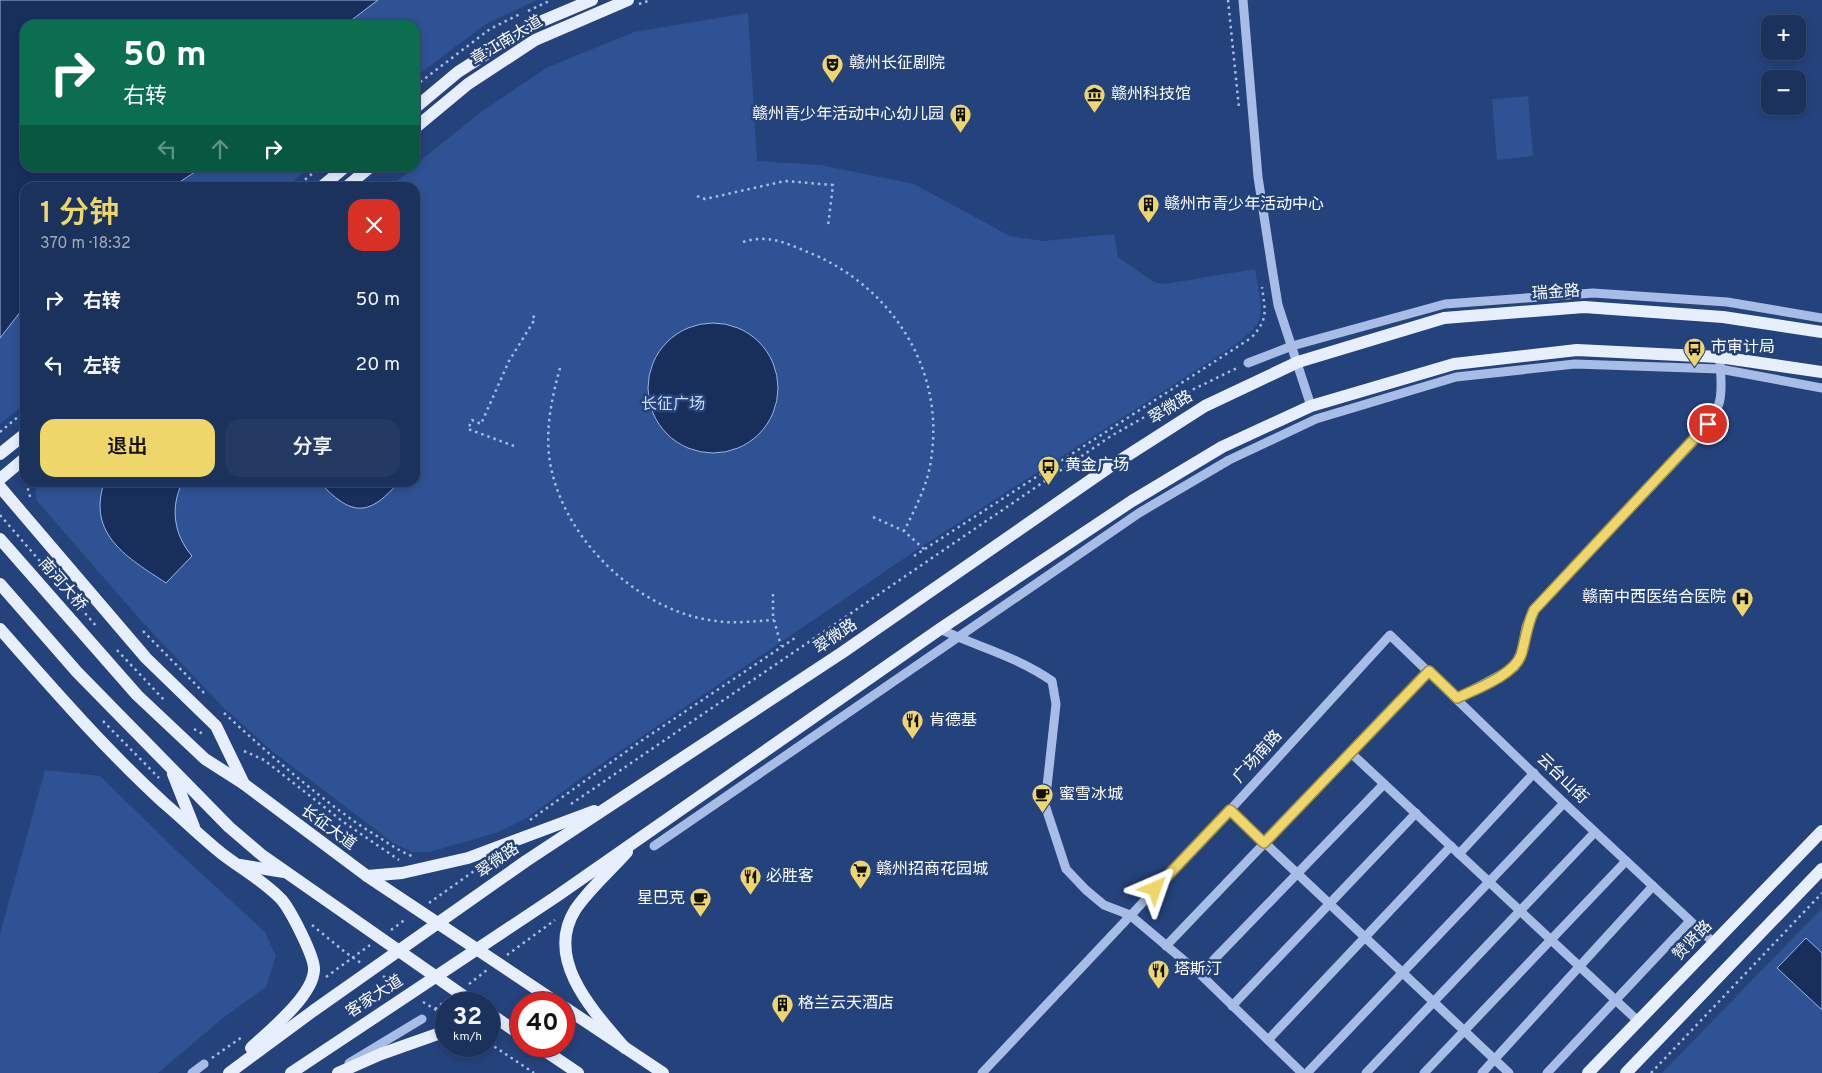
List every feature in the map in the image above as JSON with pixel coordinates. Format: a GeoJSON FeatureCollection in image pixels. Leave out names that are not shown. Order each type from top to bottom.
{"type":"FeatureCollection","features":[{"type":"Feature","properties":{"kind":"main road","name":"章江南大道"},"geometry":{"type":"LineString","coordinates":[[420,104],[458,72],[528,27],[592,0]]}},
{"type":"Feature","properties":{"kind":"main road","name":"章江南大道"},"geometry":{"type":"LineString","coordinates":[[420,124],[468,84],[536,40],[628,0]]}},
{"type":"Feature","properties":{"kind":"main road"},"geometry":{"type":"LineString","coordinates":[[327,182],[339,172]]}},
{"type":"Feature","properties":{"kind":"main road"},"geometry":{"type":"LineString","coordinates":[[352,182],[364,172]]}},
{"type":"Feature","properties":{"kind":"main road","name":"瑞金路"},"geometry":{"type":"LineString","coordinates":[[1298,362],[1444,318],[1584,307],[1723,317],[1822,332]]}},
{"type":"Feature","properties":{"kind":"main road"},"geometry":{"type":"LineString","coordinates":[[477,949],[940,629],[1132,501],[1222,447],[1311,406],[1454,364],[1577,350],[1822,372]]}},
{"type":"Feature","properties":{"kind":"main road","name":"翠微路"},"geometry":{"type":"LineString","coordinates":[[398,950],[526,861],[844,652],[1108,468],[1205,406],[1298,362]]}},
{"type":"Feature","properties":{"kind":"main road"},"geometry":{"type":"LineString","coordinates":[[0,454],[20,438]]}},
{"type":"Feature","properties":{"kind":"main road"},"geometry":{"type":"LineString","coordinates":[[0,478],[20,462]]}},
{"type":"Feature","properties":{"kind":"main road"},"geometry":{"type":"LineString","coordinates":[[0,488],[136,646],[216,726],[244,784]]}},
{"type":"Feature","properties":{"kind":"main road","name":"南河大桥"},"geometry":{"type":"LineString","coordinates":[[0,539],[99,653]]}},
{"type":"Feature","properties":{"kind":"main road"},"geometry":{"type":"LineString","coordinates":[[0,584],[77,672],[229,827],[287,872],[458,992]]}},
{"type":"Feature","properties":{"kind":"main road"},"geometry":{"type":"LineString","coordinates":[[0,629],[96,737],[136,777],[237,865],[282,900],[313,958],[315,969],[310,985],[300,999],[228,1073]]}},
{"type":"Feature","properties":{"kind":"main road","name":"长征大道"},"geometry":{"type":"LineString","coordinates":[[99,653],[138,695],[186,743],[205,759],[244,784],[366,876],[541,992]]}},
{"type":"Feature","properties":{"kind":"main road"},"geometry":{"type":"LineString","coordinates":[[171,768],[195,829]]}},
{"type":"Feature","properties":{"kind":"main road"},"geometry":{"type":"LineString","coordinates":[[366,876],[422,863],[468,858],[613,804]]}},
{"type":"Feature","properties":{"kind":"main road","name":"赞贤路"},"geometry":{"type":"LineString","coordinates":[[1588,1073],[1822,831]]}},
{"type":"Feature","properties":{"kind":"main road"},"geometry":{"type":"LineString","coordinates":[[625,1048],[589,1006],[576,985],[566,939],[567,928],[576,909],[642,835]]}},
{"type":"Feature","properties":{"kind":"main road"},"geometry":{"type":"LineString","coordinates":[[237,865],[287,872]]}},
{"type":"Feature","properties":{"kind":"main road"},"geometry":{"type":"LineString","coordinates":[[1626,1073],[1822,869]]}},
{"type":"Feature","properties":{"kind":"main road","name":"客家大道"},"geometry":{"type":"LineString","coordinates":[[291,1073],[477,949]]}},
{"type":"Feature","properties":{"kind":"main road","name":"客家大道"},"geometry":{"type":"LineString","coordinates":[[228,1073],[398,950]]}},
{"type":"Feature","properties":{"kind":"main road"},"geometry":{"type":"LineString","coordinates":[[575,1014],[663,1073]]}},
{"type":"Feature","properties":{"kind":"main road"},"geometry":{"type":"LineString","coordinates":[[500,1021],[510,1028]]}},
{"type":"Feature","properties":{"kind":"main road"},"geometry":{"type":"LineString","coordinates":[[500,1025],[506,1025]]}},
{"type":"Feature","properties":{"kind":"main road"},"geometry":{"type":"LineString","coordinates":[[338,1073],[381,1054],[435,1034]]}},
{"type":"Feature","properties":{"kind":"main road"},"geometry":{"type":"LineString","coordinates":[[554,1057],[578,1073]]}},
{"type":"Feature","properties":{"kind":"street"},"geometry":{"type":"LineString","coordinates":[[1243,0],[1258,177],[1278,306],[1311,406]]}},
{"type":"Feature","properties":{"kind":"street"},"geometry":{"type":"LineString","coordinates":[[1248,363],[1292,346],[1445,304],[1593,293],[1728,302],[1822,318]]}},
{"type":"Feature","properties":{"kind":"street"},"geometry":{"type":"LineString","coordinates":[[1457,698],[1515,666],[1522,653],[1526,626],[1534,610],[1701,434],[1716,414],[1722,393],[1720,363]]}},
{"type":"Feature","properties":{"kind":"street"},"geometry":{"type":"LineString","coordinates":[[654,846],[1139,513],[1230,460],[1316,419],[1456,377],[1575,364],[1720,363],[1822,388]]}},
{"type":"Feature","properties":{"kind":"street"},"geometry":{"type":"LineString","coordinates":[[940,629],[1011,657],[1035,669],[1052,681],[1056,704],[1047,767],[1045,804],[1066,869],[1104,905],[1130,916],[1200,974],[1302,1073]]}},
{"type":"Feature","properties":{"kind":"street","name":"云台山街"},"geometry":{"type":"LineString","coordinates":[[1390,635],[1564,803],[1714,943]]}},
{"type":"Feature","properties":{"kind":"street","name":"广场南路"},"geometry":{"type":"LineString","coordinates":[[982,1073],[1230,810],[1390,635]]}},
{"type":"Feature","properties":{"kind":"street"},"geometry":{"type":"LineString","coordinates":[[1166,946],[1429,671]]}},
{"type":"Feature","properties":{"kind":"street"},"geometry":{"type":"LineString","coordinates":[[1351,753],[1638,1021]]}},
{"type":"Feature","properties":{"kind":"street"},"geometry":{"type":"LineString","coordinates":[[1459,854],[1534,773]]}},
{"type":"Feature","properties":{"kind":"street"},"geometry":{"type":"LineString","coordinates":[[1200,974],[1384,784]]}},
{"type":"Feature","properties":{"kind":"street"},"geometry":{"type":"LineString","coordinates":[[1307,1073],[1564,803]]}},
{"type":"Feature","properties":{"kind":"street"},"geometry":{"type":"LineString","coordinates":[[1230,810],[1509,1073]]}},
{"type":"Feature","properties":{"kind":"street"},"geometry":{"type":"LineString","coordinates":[[1232,1006],[1416,814]]}},
{"type":"Feature","properties":{"kind":"street"},"geometry":{"type":"LineString","coordinates":[[1366,1073],[1595,832]]}},
{"type":"Feature","properties":{"kind":"street"},"geometry":{"type":"LineString","coordinates":[[1268,1040],[1451,846]]}},
{"type":"Feature","properties":{"kind":"street"},"geometry":{"type":"LineString","coordinates":[[1424,1073],[1626,861]]}},
{"type":"Feature","properties":{"kind":"street"},"geometry":{"type":"LineString","coordinates":[[1482,1073],[1653,886]]}},
{"type":"Feature","properties":{"kind":"street"},"geometry":{"type":"LineString","coordinates":[[1547,1073],[1690,922]]}},
{"type":"Feature","properties":{"kind":"street"},"geometry":{"type":"LineString","coordinates":[[332,1073],[422,1019]]}},
{"type":"Feature","properties":{"kind":"street"},"geometry":{"type":"LineString","coordinates":[[192,1073],[204,1064]]}},
{"type":"Feature","properties":{"kind":"path"},"geometry":{"type":"LineString","coordinates":[[420,82],[490,29],[551,0]]}},
{"type":"Feature","properties":{"kind":"path"},"geometry":{"type":"LineString","coordinates":[[1228,0],[1240,112]]}},
{"type":"Feature","properties":{"kind":"path"},"geometry":{"type":"LineString","coordinates":[[302,182],[313,172]]}},
{"type":"Feature","properties":{"kind":"path"},"geometry":{"type":"LineString","coordinates":[[697,196],[705,199],[785,181],[833,185],[828,226]]}},
{"type":"Feature","properties":{"kind":"path"},"geometry":{"type":"LineString","coordinates":[[743,242],[757,237],[772,240],[797,248],[839,267],[875,295],[904,328],[918,359],[929,392],[933,425],[931,462],[921,494],[904,531]]}},
{"type":"Feature","properties":{"kind":"path"},"geometry":{"type":"LineString","coordinates":[[914,556],[1251,338],[1261,328],[1266,317],[1261,281]]}},
{"type":"Feature","properties":{"kind":"path"},"geometry":{"type":"LineString","coordinates":[[514,446],[468,429],[472,420],[481,424],[508,361],[535,319],[531,312]]}},
{"type":"Feature","properties":{"kind":"path"},"geometry":{"type":"LineString","coordinates":[[566,808],[1111,436],[1194,389],[1248,363]]}},
{"type":"Feature","properties":{"kind":"path"},"geometry":{"type":"LineString","coordinates":[[560,368],[550,407],[549,455],[557,488],[578,531],[588,546],[624,581],[653,599],[684,614],[717,622],[774,620]]}},
{"type":"Feature","properties":{"kind":"path"},"geometry":{"type":"LineString","coordinates":[[0,432],[20,415]]}},
{"type":"Feature","properties":{"kind":"path"},"geometry":{"type":"LineString","coordinates":[[27,487],[33,506]]}},
{"type":"Feature","properties":{"kind":"path"},"geometry":{"type":"LineString","coordinates":[[0,515],[98,628]]}},
{"type":"Feature","properties":{"kind":"path"},"geometry":{"type":"LineString","coordinates":[[873,517],[904,531],[925,550]]}},
{"type":"Feature","properties":{"kind":"path"},"geometry":{"type":"LineString","coordinates":[[773,594],[774,620],[782,646]]}},
{"type":"Feature","properties":{"kind":"path"},"geometry":{"type":"LineString","coordinates":[[141,630],[211,700]]}},
{"type":"Feature","properties":{"kind":"path"},"geometry":{"type":"LineString","coordinates":[[526,822],[795,638]]}},
{"type":"Feature","properties":{"kind":"path"},"geometry":{"type":"LineString","coordinates":[[116,649],[171,708]]}},
{"type":"Feature","properties":{"kind":"path"},"geometry":{"type":"LineString","coordinates":[[218,707],[270,755],[349,818],[394,848],[422,863]]}},
{"type":"Feature","properties":{"kind":"path"},"geometry":{"type":"LineString","coordinates":[[190,726],[264,760],[319,804],[386,852],[412,866],[422,863]]}},
{"type":"Feature","properties":{"kind":"path"},"geometry":{"type":"LineString","coordinates":[[450,888],[480,867]]}},
{"type":"Feature","properties":{"kind":"path"},"geometry":{"type":"LineString","coordinates":[[1651,1073],[1822,893]]}},
{"type":"Feature","properties":{"kind":"path"},"geometry":{"type":"LineString","coordinates":[[503,958],[556,919]]}},
{"type":"Feature","properties":{"kind":"path"},"geometry":{"type":"LineString","coordinates":[[345,952],[435,1009],[422,1019]]}},
{"type":"Feature","properties":{"kind":"path"},"geometry":{"type":"LineString","coordinates":[[458,992],[488,969]]}},
{"type":"Feature","properties":{"kind":"path"},"geometry":{"type":"LineString","coordinates":[[500,1050],[534,1073]]}},
{"type":"Feature","properties":{"kind":"green space"},"geometry":{"type":"Polygon","coordinates":[[[378,0],[537,0],[486,24],[420,73],[420,20],[352,20],[378,0]]]}},
{"type":"Feature","properties":{"kind":"green space","name":"长征广场"},"geometry":{"type":"Polygon","coordinates":[[[748,13],[757,161],[821,165],[914,184],[1010,236],[1043,241],[1114,234],[1118,257],[1154,282],[1165,284],[1255,269],[1261,310],[1260,319],[1249,334],[1223,353],[918,549],[591,771],[527,818],[499,832],[430,852],[412,852],[393,843],[272,751],[223,707],[144,624],[37,501],[35,490],[36,487],[420,487],[420,182],[395,182],[409,172],[420,172],[420,161],[481,112],[546,68],[634,32],[748,13]]]}},
{"type":"Feature","properties":{"kind":"green space"},"geometry":{"type":"Polygon","coordinates":[[[1528,96],[1533,156],[1497,160],[1492,99],[1528,96]]]}},
{"type":"Feature","properties":{"kind":"green space"},"geometry":{"type":"Polygon","coordinates":[[[195,172],[304,172],[292,182],[181,182],[195,172]]]}},
{"type":"Feature","properties":{"kind":"green space"},"geometry":{"type":"Polygon","coordinates":[[[20,312],[20,408],[0,424],[0,338],[20,312]]]}},
{"type":"Feature","properties":{"kind":"green space"},"geometry":{"type":"Polygon","coordinates":[[[45,770],[100,776],[178,852],[265,932],[276,956],[266,987],[223,1018],[158,1073],[0,1073],[0,934],[45,770]]]}},
{"type":"Feature","properties":{"kind":"green space"},"geometry":{"type":"Polygon","coordinates":[[[1822,908],[1822,1073],[1662,1073],[1822,908]]]}},
{"type":"Feature","properties":{"kind":"shaded area"},"geometry":{"type":"Polygon","coordinates":[[[0,0],[378,0],[352,20],[20,20],[20,172],[195,172],[180,182],[20,182],[20,312],[0,338],[0,0]]]}},
{"type":"Feature","properties":{"kind":"shaded area"},"geometry":{"type":"Polygon","coordinates":[[[713,323],[738,328],[759,342],[773,363],[778,388],[773,413],[759,434],[738,448],[713,453],[688,448],[667,434],[653,413],[648,388],[653,363],[667,342],[688,328],[713,323]]]}},
{"type":"Feature","properties":{"kind":"shaded area"},"geometry":{"type":"Polygon","coordinates":[[[103,487],[180,487],[176,502],[176,521],[181,539],[192,556],[166,583],[125,554],[114,543],[106,531],[101,517],[100,501],[103,487]]]}},
{"type":"Feature","properties":{"kind":"shaded area"},"geometry":{"type":"Polygon","coordinates":[[[324,487],[394,487],[377,503],[359,508],[340,501],[324,487]]]}},
{"type":"Feature","properties":{"kind":"shaded area"},"geometry":{"type":"Polygon","coordinates":[[[1806,938],[1822,953],[1822,1010],[1777,968],[1806,938]]]}},
{"type":"Feature","properties":{"kind":"place","name":"赣州长征剧院"},"geometry":{"type":"Point","coordinates":[833,83]}},
{"type":"Feature","properties":{"kind":"place","name":"赣州科技馆"},"geometry":{"type":"Point","coordinates":[1095,114]}},
{"type":"Feature","properties":{"kind":"place","name":"赣州青少年活动中心幼儿园"},"geometry":{"type":"Point","coordinates":[960,134]}},
{"type":"Feature","properties":{"kind":"place","name":"赣州市青少年活动中心"},"geometry":{"type":"Point","coordinates":[1148,224]}},
{"type":"Feature","properties":{"kind":"place","name":"市审计局"},"geometry":{"type":"Point","coordinates":[1695,367]}},
{"type":"Feature","properties":{"kind":"place","name":"黄金广场"},"geometry":{"type":"Point","coordinates":[1049,485]}},
{"type":"Feature","properties":{"kind":"place","name":"赣南中西医结合医院"},"geometry":{"type":"Point","coordinates":[1742,617]}},
{"type":"Feature","properties":{"kind":"place","name":"肯德基"},"geometry":{"type":"Point","coordinates":[913,740]}},
{"type":"Feature","properties":{"kind":"place","name":"蜜雪冰城"},"geometry":{"type":"Point","coordinates":[1043,814]}},
{"type":"Feature","properties":{"kind":"place","name":"赣州招商花园城"},"geometry":{"type":"Point","coordinates":[860,889]}},
{"type":"Feature","properties":{"kind":"place","name":"必胜客"},"geometry":{"type":"Point","coordinates":[750,896]}},
{"type":"Feature","properties":{"kind":"place","name":"星巴克"},"geometry":{"type":"Point","coordinates":[701,918]}},
{"type":"Feature","properties":{"kind":"place","name":"塔斯汀"},"geometry":{"type":"Point","coordinates":[1158,989]}},
{"type":"Feature","properties":{"kind":"place","name":"格兰云天酒店"},"geometry":{"type":"Point","coordinates":[782,1023]}},
{"type":"Feature","properties":{"kind":"route"},"geometry":{"type":"LineString","coordinates":[[1155,889],[1230,810],[1264,843],[1429,671],[1457,698],[1515,666],[1522,653],[1526,626],[1534,610],[1701,434],[1708,424]]}}]}
